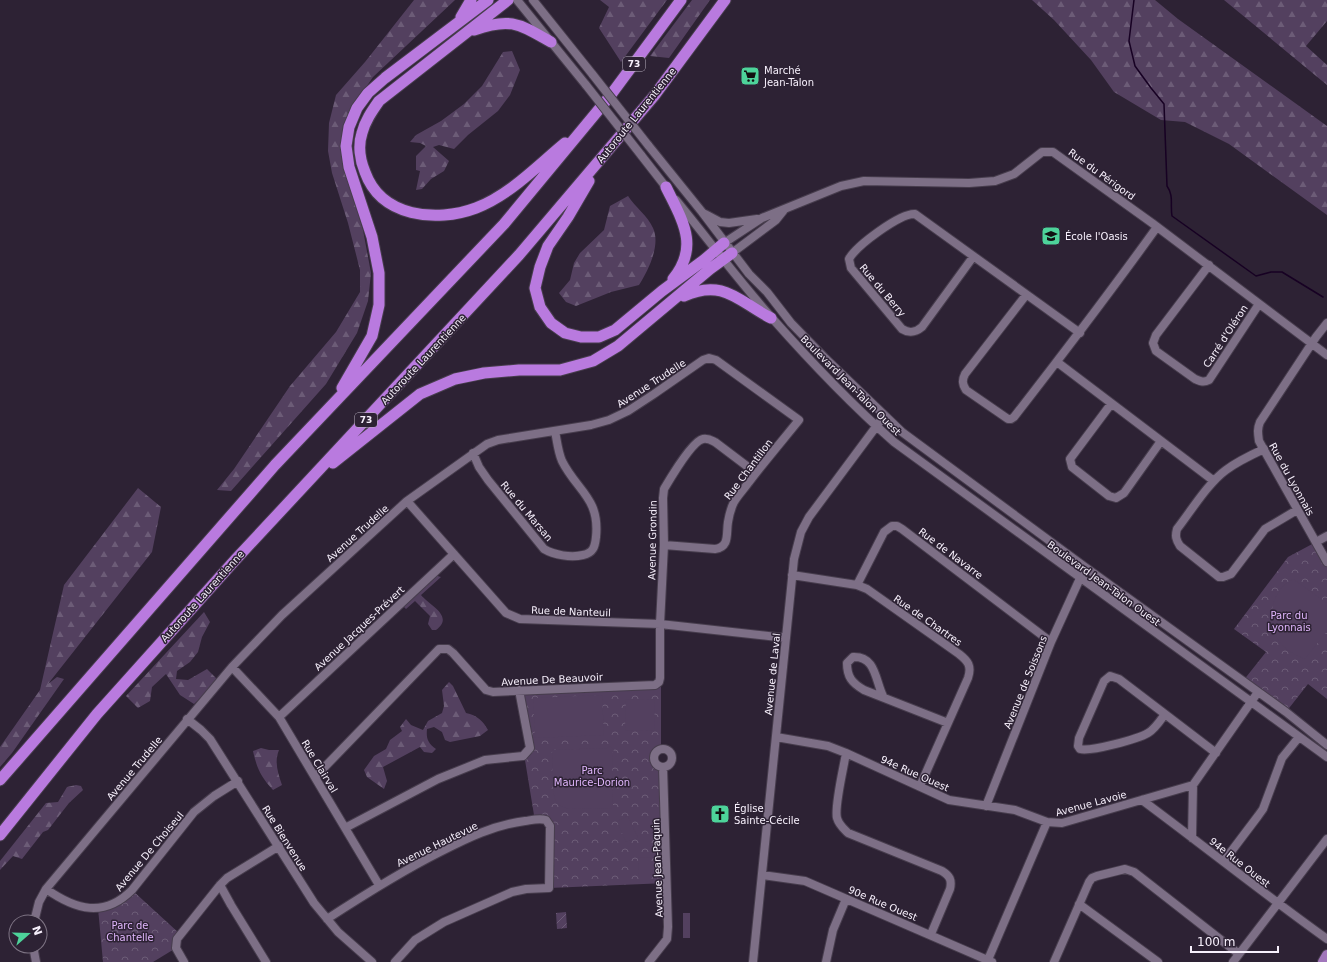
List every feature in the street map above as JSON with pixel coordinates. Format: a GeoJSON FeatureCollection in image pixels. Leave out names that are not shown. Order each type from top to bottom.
{"type":"FeatureCollection","features":[{"type":"Feature","properties":{"kind":"highway"},"geometry":{"type":"LineString","coordinates":[[456,24],[471,0]]}},
{"type":"Feature","properties":{"kind":"highway"},"geometry":{"type":"LineString","coordinates":[[333,404],[372,336],[379,305],[379,273],[372,237],[349,167],[346,146],[349,127],[357,108],[368,93],[488,0]]}},
{"type":"Feature","properties":{"kind":"highway"},"geometry":{"type":"LineString","coordinates":[[508,0],[379,101],[369,115],[362,133],[360,150],[362,164],[367,179],[377,193],[394,207],[412,213],[431,215],[453,214],[476,208],[493,200],[511,188],[585,126]]}},
{"type":"Feature","properties":{"kind":"highway","name":"73"},"geometry":{"type":"LineString","coordinates":[[0,780],[275,465],[504,224],[610,96],[681,0]]}},
{"type":"Feature","properties":{"kind":"highway","name":"Autoroute Laurentienne"},"geometry":{"type":"LineString","coordinates":[[0,835],[97,714],[236,559],[519,255],[654,96],[725,0]]}},
{"type":"Feature","properties":{"kind":"highway"},"geometry":{"type":"LineString","coordinates":[[466,32],[501,23],[514,24],[551,42]]}},
{"type":"Feature","properties":{"kind":"highway"},"geometry":{"type":"LineString","coordinates":[[606,153],[568,217],[548,246],[540,267],[535,288],[540,307],[551,323],[565,333],[582,337],[599,337],[616,330],[662,291],[720,246]]}},
{"type":"Feature","properties":{"kind":"highway"},"geometry":{"type":"LineString","coordinates":[[662,291],[683,264],[688,250],[688,237],[683,222],[666,187]]}},
{"type":"Feature","properties":{"kind":"highway"},"geometry":{"type":"LineString","coordinates":[[302,489],[420,394],[455,379],[484,373],[519,370],[560,370],[593,362],[618,346],[728,256]]}},
{"type":"Feature","properties":{"kind":"highway"},"geometry":{"type":"LineString","coordinates":[[663,309],[696,291],[722,291],[746,301],[757,311],[771,318]]}},
{"type":"Feature","properties":{"kind":"main road"},"geometry":{"type":"LineString","coordinates":[[1323,962],[1327,955]]}},
{"type":"Feature","properties":{"kind":"street","name":"Boulevard Jean-Talon Ouest"},"geometry":{"type":"LineString","coordinates":[[517,0],[666,187],[728,256],[771,318],[876,426],[894,442],[1327,757]]}},
{"type":"Feature","properties":{"kind":"street","name":"Boulevard Jean-Talon Ouest"},"geometry":{"type":"LineString","coordinates":[[533,0],[702,212],[720,246]]}},
{"type":"Feature","properties":{"kind":"street","name":"Rue du Périgord"},"geometry":{"type":"LineString","coordinates":[[720,246],[762,218],[841,186],[864,181],[969,183],[995,181],[1014,174],[1042,152],[1053,152],[1158,227],[1327,355]]}},
{"type":"Feature","properties":{"kind":"street","name":"Rue du Périgord"},"geometry":{"type":"LineString","coordinates":[[728,256],[776,220],[784,210]]}},
{"type":"Feature","properties":{"kind":"street"},"geometry":{"type":"LineString","coordinates":[[702,212],[720,222],[729,223],[762,218]]}},
{"type":"Feature","properties":{"kind":"street","name":"Rue du Berry"},"geometry":{"type":"LineString","coordinates":[[973,257],[922,327],[918,331],[912,332],[907,332],[902,329],[852,268],[850,259],[855,251],[885,227],[910,214],[915,214],[1080,333]]}},
{"type":"Feature","properties":{"kind":"street"},"geometry":{"type":"LineString","coordinates":[[1026,295],[965,374],[962,382],[966,390],[1005,417],[1011,419],[1080,333],[1158,227]]}},
{"type":"Feature","properties":{"kind":"street","name":"Boulevard Jean-Talon Ouest"},"geometry":{"type":"LineString","coordinates":[[728,256],[767,292],[795,327],[825,358],[902,432],[1085,567],[1286,712],[1327,746]]}},
{"type":"Feature","properties":{"kind":"street","name":"Carré d'Oléron"},"geometry":{"type":"LineString","coordinates":[[1209,265],[1156,335],[1153,344],[1156,351],[1195,379],[1205,382],[1208,380],[1259,304]]}},
{"type":"Feature","properties":{"kind":"street","name":"Rue du Lyonnais"},"geometry":{"type":"LineString","coordinates":[[1327,323],[1311,343],[1260,422],[1258,428],[1258,434],[1264,449],[1327,562]]}},
{"type":"Feature","properties":{"kind":"street","name":"Avenue Trudelle"},"geometry":{"type":"LineString","coordinates":[[36,914],[39,902],[46,889],[232,666],[282,616],[407,501],[473,453],[487,444],[498,440],[591,425],[609,420],[628,411],[703,360],[709,358],[723,364],[799,420]]}},
{"type":"Feature","properties":{"kind":"street"},"geometry":{"type":"LineString","coordinates":[[1057,362],[1214,481]]}},
{"type":"Feature","properties":{"kind":"street"},"geometry":{"type":"LineString","coordinates":[[1111,404],[1070,459],[1072,467],[1109,496],[1116,498],[1124,493],[1161,441]]}},
{"type":"Feature","properties":{"kind":"street","name":"Avenue de Laval"},"geometry":{"type":"LineString","coordinates":[[753,962],[794,559],[801,532],[809,517],[884,416]]}},
{"type":"Feature","properties":{"kind":"street","name":"Rue Chantillon"},"geometry":{"type":"LineString","coordinates":[[664,545],[715,549],[724,546],[727,539],[729,517],[734,502],[799,420]]}},
{"type":"Feature","properties":{"kind":"street","name":"Rue du Marsan"},"geometry":{"type":"LineString","coordinates":[[473,453],[479,467],[488,480],[544,549],[556,554],[584,555],[592,551],[595,545],[597,519],[588,497],[563,462],[560,455],[556,431]]}},
{"type":"Feature","properties":{"kind":"street","name":"Avenue Grondin"},"geometry":{"type":"LineString","coordinates":[[660,624],[664,545],[664,489],[694,444],[699,440],[709,439],[715,442],[756,473]]}},
{"type":"Feature","properties":{"kind":"street"},"geometry":{"type":"LineString","coordinates":[[1264,449],[1245,458],[1226,470],[1214,481],[1178,529],[1176,534],[1180,546],[1219,576],[1223,577],[1231,574],[1265,529],[1297,510]]}},
{"type":"Feature","properties":{"kind":"street","name":"Rue de Nanteuil"},"geometry":{"type":"LineString","coordinates":[[407,501],[506,613],[520,619],[660,624],[786,638]]}},
{"type":"Feature","properties":{"kind":"street","name":"Rue de Navarre"},"geometry":{"type":"LineString","coordinates":[[857,585],[884,532],[892,526],[897,526],[1051,642]]}},
{"type":"Feature","properties":{"kind":"street"},"geometry":{"type":"LineString","coordinates":[[1316,542],[1327,536]]}},
{"type":"Feature","properties":{"kind":"street","name":"Avenue Jacques-Prévert"},"geometry":{"type":"LineString","coordinates":[[279,717],[454,554]]}},
{"type":"Feature","properties":{"kind":"street","name":"Avenue de Soissons"},"geometry":{"type":"LineString","coordinates":[[986,806],[1051,642],[1085,567]]}},
{"type":"Feature","properties":{"kind":"street","name":"Rue de Chartres"},"geometry":{"type":"LineString","coordinates":[[792,576],[857,585],[867,589],[965,659],[970,671],[920,786]]}},
{"type":"Feature","properties":{"kind":"street","name":"Avenue De Beauvoir"},"geometry":{"type":"LineString","coordinates":[[316,777],[439,649],[448,649],[486,690],[493,692],[655,685],[659,682],[660,678],[660,624]]}},
{"type":"Feature","properties":{"kind":"street"},"geometry":{"type":"LineString","coordinates":[[882,696],[873,668],[866,660],[853,657],[847,663],[847,672],[854,684],[864,690],[948,723]]}},
{"type":"Feature","properties":{"kind":"street","name":"Rue Clairval"},"geometry":{"type":"LineString","coordinates":[[232,666],[279,717],[379,885]]}},
{"type":"Feature","properties":{"kind":"street"},"geometry":{"type":"LineString","coordinates":[[1165,714],[1152,730],[1140,737],[1090,750],[1080,749],[1078,746],[1078,738],[1104,681],[1110,676],[1119,679],[1216,752]]}},
{"type":"Feature","properties":{"kind":"street"},"geometry":{"type":"LineString","coordinates":[[345,828],[438,779],[485,760],[523,756],[530,748],[519,690]]}},
{"type":"Feature","properties":{"kind":"street"},"geometry":{"type":"LineString","coordinates":[[1192,838],[1193,785],[1258,692]]}},
{"type":"Feature","properties":{"kind":"street","name":"Rue Bienvenue"},"geometry":{"type":"LineString","coordinates":[[187,719],[210,739],[314,903],[338,932],[372,962]]}},
{"type":"Feature","properties":{"kind":"street","name":"94e Rue Ouest"},"geometry":{"type":"LineString","coordinates":[[776,737],[828,746],[949,800],[1015,810],[1047,822]]}},
{"type":"Feature","properties":{"kind":"street"},"geometry":{"type":"LineString","coordinates":[[1224,861],[1263,809],[1282,758],[1299,737]]}},
{"type":"Feature","properties":{"kind":"street"},"geometry":{"type":"LineString","coordinates":[[846,753],[836,812],[838,822],[842,828],[848,832],[942,871],[951,878],[952,882],[950,889],[931,934]]}},
{"type":"Feature","properties":{"kind":"street","name":"Avenue Jean-Paquin"},"geometry":{"type":"LineString","coordinates":[[649,962],[667,939],[668,927],[663,767]]}},
{"type":"Feature","properties":{"kind":"street","name":"Avenue De Choiseul"},"geometry":{"type":"LineString","coordinates":[[46,889],[57,897],[70,903],[86,907],[98,908],[114,904],[132,890],[194,812],[214,796],[238,781]]}},
{"type":"Feature","properties":{"kind":"street","name":"Avenue Lavoie"},"geometry":{"type":"LineString","coordinates":[[989,961],[1047,822],[1062,823],[1193,785]]}},
{"type":"Feature","properties":{"kind":"street","name":"94e Rue Ouest"},"geometry":{"type":"LineString","coordinates":[[1142,800],[1224,861],[1278,904],[1327,939]]}},
{"type":"Feature","properties":{"kind":"street","name":"Avenue Hautevue"},"geometry":{"type":"LineString","coordinates":[[327,919],[379,885],[474,835],[509,823],[542,819],[546,820],[550,826],[549,888],[526,888],[512,892],[444,922],[415,940],[395,962]]}},
{"type":"Feature","properties":{"kind":"street"},"geometry":{"type":"LineString","coordinates":[[1233,962],[1327,839]]}},
{"type":"Feature","properties":{"kind":"street"},"geometry":{"type":"LineString","coordinates":[[184,962],[176,948],[177,939],[220,885],[227,878],[279,846]]}},
{"type":"Feature","properties":{"kind":"street"},"geometry":{"type":"LineString","coordinates":[[1054,962],[1092,878],[1125,869],[1134,872],[1239,954]]}},
{"type":"Feature","properties":{"kind":"street","name":"90e Rue Ouest"},"geometry":{"type":"LineString","coordinates":[[762,875],[805,880],[846,899],[931,934],[989,961]]}},
{"type":"Feature","properties":{"kind":"street"},"geometry":{"type":"LineString","coordinates":[[220,885],[230,905],[266,962]]}},
{"type":"Feature","properties":{"kind":"street"},"geometry":{"type":"LineString","coordinates":[[826,962],[832,930],[846,899]]}},
{"type":"Feature","properties":{"kind":"street"},"geometry":{"type":"LineString","coordinates":[[1079,904],[1158,962]]}},
{"type":"Feature","properties":{"kind":"green space"},"geometry":{"type":"Polygon","coordinates":[[[414,0],[455,0],[373,77],[352,108],[346,173],[363,230],[371,273],[368,301],[357,333],[326,384],[231,491],[217,490],[234,469],[290,386],[336,332],[360,292],[360,270],[348,223],[332,173],[328,151],[329,123],[336,95],[365,62],[414,0]]]}},
{"type":"Feature","properties":{"kind":"green space"},"geometry":{"type":"Polygon","coordinates":[[[600,0],[667,0],[621,62],[599,28],[609,7],[600,0]]]}},
{"type":"Feature","properties":{"kind":"green space"},"geometry":{"type":"Polygon","coordinates":[[[692,0],[710,0],[669,58],[650,56],[692,0]]]}},
{"type":"Feature","properties":{"kind":"green space"},"geometry":{"type":"Polygon","coordinates":[[[1032,0],[1155,0],[1178,19],[1327,126],[1327,215],[1229,144],[1185,122],[1161,120],[1114,92],[1091,60],[1054,20],[1032,0]]]}},
{"type":"Feature","properties":{"kind":"green space"},"geometry":{"type":"Polygon","coordinates":[[[1224,0],[1327,0],[1327,21],[1306,46],[1327,65],[1327,85],[1224,0]]]}},
{"type":"Feature","properties":{"kind":"green space"},"geometry":{"type":"Polygon","coordinates":[[[512,51],[520,70],[510,95],[498,111],[468,135],[454,149],[439,145],[433,147],[449,161],[444,171],[431,179],[422,189],[416,190],[420,171],[416,170],[416,156],[426,146],[420,143],[410,142],[416,135],[441,121],[464,104],[482,86],[503,52],[512,51]]]}},
{"type":"Feature","properties":{"kind":"green space"},"geometry":{"type":"Polygon","coordinates":[[[628,196],[648,219],[655,235],[652,258],[643,279],[639,285],[611,292],[576,306],[566,302],[559,293],[570,280],[574,263],[580,253],[604,230],[610,206],[628,196]]]}},
{"type":"Feature","properties":{"kind":"green space"},"geometry":{"type":"Polygon","coordinates":[[[138,488],[161,507],[152,552],[48,684],[57,677],[64,679],[12,753],[0,767],[0,747],[40,690],[64,585],[138,488]]]}},
{"type":"Feature","properties":{"kind":"green space","name":"Parc du Lyonnais"},"geometry":{"type":"Polygon","coordinates":[[[1316,542],[1327,562],[1327,699],[1308,684],[1286,712],[1243,681],[1266,652],[1234,629],[1288,557],[1316,542]]]}},
{"type":"Feature","properties":{"kind":"green space"},"geometry":{"type":"Polygon","coordinates":[[[434,575],[441,577],[421,595],[442,615],[443,620],[441,625],[436,630],[432,630],[428,624],[430,616],[415,601],[406,609],[402,605],[434,575]]]}},
{"type":"Feature","properties":{"kind":"green space"},"geometry":{"type":"Polygon","coordinates":[[[1293,579],[1327,603],[1327,631],[1305,659],[1290,652],[1281,644],[1272,625],[1272,607],[1275,598],[1286,584],[1293,579]]]}},
{"type":"Feature","properties":{"kind":"green space"},"geometry":{"type":"Polygon","coordinates":[[[204,612],[210,622],[202,637],[198,652],[190,662],[177,671],[176,679],[188,680],[207,669],[219,681],[194,704],[180,695],[166,674],[152,687],[150,701],[138,708],[126,696],[204,612]]]}},
{"type":"Feature","properties":{"kind":"green space","name":"Parc Maurice-Dorion"},"geometry":{"type":"Polygon","coordinates":[[[660,678],[662,749],[657,751],[654,757],[656,763],[661,767],[667,883],[549,888],[550,826],[536,820],[534,815],[524,754],[530,748],[519,690],[652,686],[660,678]]]}},
{"type":"Feature","properties":{"kind":"green space"},"geometry":{"type":"Polygon","coordinates":[[[449,682],[453,686],[466,713],[479,719],[488,730],[480,736],[450,742],[445,740],[442,732],[434,727],[427,729],[428,740],[436,749],[432,753],[424,752],[420,747],[383,767],[387,781],[384,789],[367,777],[364,770],[374,756],[386,749],[390,740],[402,731],[400,727],[406,719],[411,725],[423,730],[428,721],[442,713],[444,706],[442,690],[449,682]]]}},
{"type":"Feature","properties":{"kind":"green space"},"geometry":{"type":"Polygon","coordinates":[[[602,695],[604,735],[535,738],[533,698],[602,695]]]}},
{"type":"Feature","properties":{"kind":"green space"},"geometry":{"type":"Polygon","coordinates":[[[626,699],[655,700],[654,731],[625,730],[626,699]]]}},
{"type":"Feature","properties":{"kind":"green space"},"geometry":{"type":"Polygon","coordinates":[[[610,746],[614,750],[612,754],[613,808],[570,809],[562,807],[558,804],[555,800],[553,787],[552,750],[607,748],[610,746]]]}},
{"type":"Feature","properties":{"kind":"green space"},"geometry":{"type":"Polygon","coordinates":[[[261,748],[279,750],[277,763],[282,785],[273,790],[265,781],[260,772],[253,751],[261,748]]]}},
{"type":"Feature","properties":{"kind":"green space"},"geometry":{"type":"Polygon","coordinates":[[[76,785],[81,786],[83,790],[69,803],[48,830],[43,832],[22,859],[13,856],[0,870],[0,861],[46,803],[58,802],[67,787],[76,785]]]}},
{"type":"Feature","properties":{"kind":"green space"},"geometry":{"type":"Polygon","coordinates":[[[628,816],[638,838],[626,842],[617,821],[628,816]]]}},
{"type":"Feature","properties":{"kind":"green space"},"geometry":{"type":"Polygon","coordinates":[[[650,857],[650,875],[639,875],[638,858],[650,857]]]}},
{"type":"Feature","properties":{"kind":"green space","name":"Parc de Chantelle"},"geometry":{"type":"Polygon","coordinates":[[[132,890],[180,934],[176,948],[153,962],[103,962],[98,908],[132,890]]]}},
{"type":"Feature","properties":{"kind":"green space"},"geometry":{"type":"Polygon","coordinates":[[[566,912],[567,928],[557,929],[556,913],[566,912]]]}},
{"type":"Feature","properties":{"kind":"green space"},"geometry":{"type":"Polygon","coordinates":[[[683,913],[690,913],[690,938],[683,938],[683,913]]]}},
{"type":"Feature","properties":{"kind":"waterway"},"geometry":{"type":"LineString","coordinates":[[1134,0],[1129,41],[1135,66],[1164,104],[1167,186],[1171,197],[1172,216],[1256,276],[1271,272],[1282,272],[1323,297]]}},
{"type":"Feature","properties":{"kind":"place","name":"Marché Jean-Talon"},"geometry":{"type":"Point","coordinates":[750,76]}},
{"type":"Feature","properties":{"kind":"place","name":"École l'Oasis"},"geometry":{"type":"Point","coordinates":[1051,236]}},
{"type":"Feature","properties":{"kind":"place","name":"Église Sainte-Cécile"},"geometry":{"type":"Point","coordinates":[720,814]}}]}
